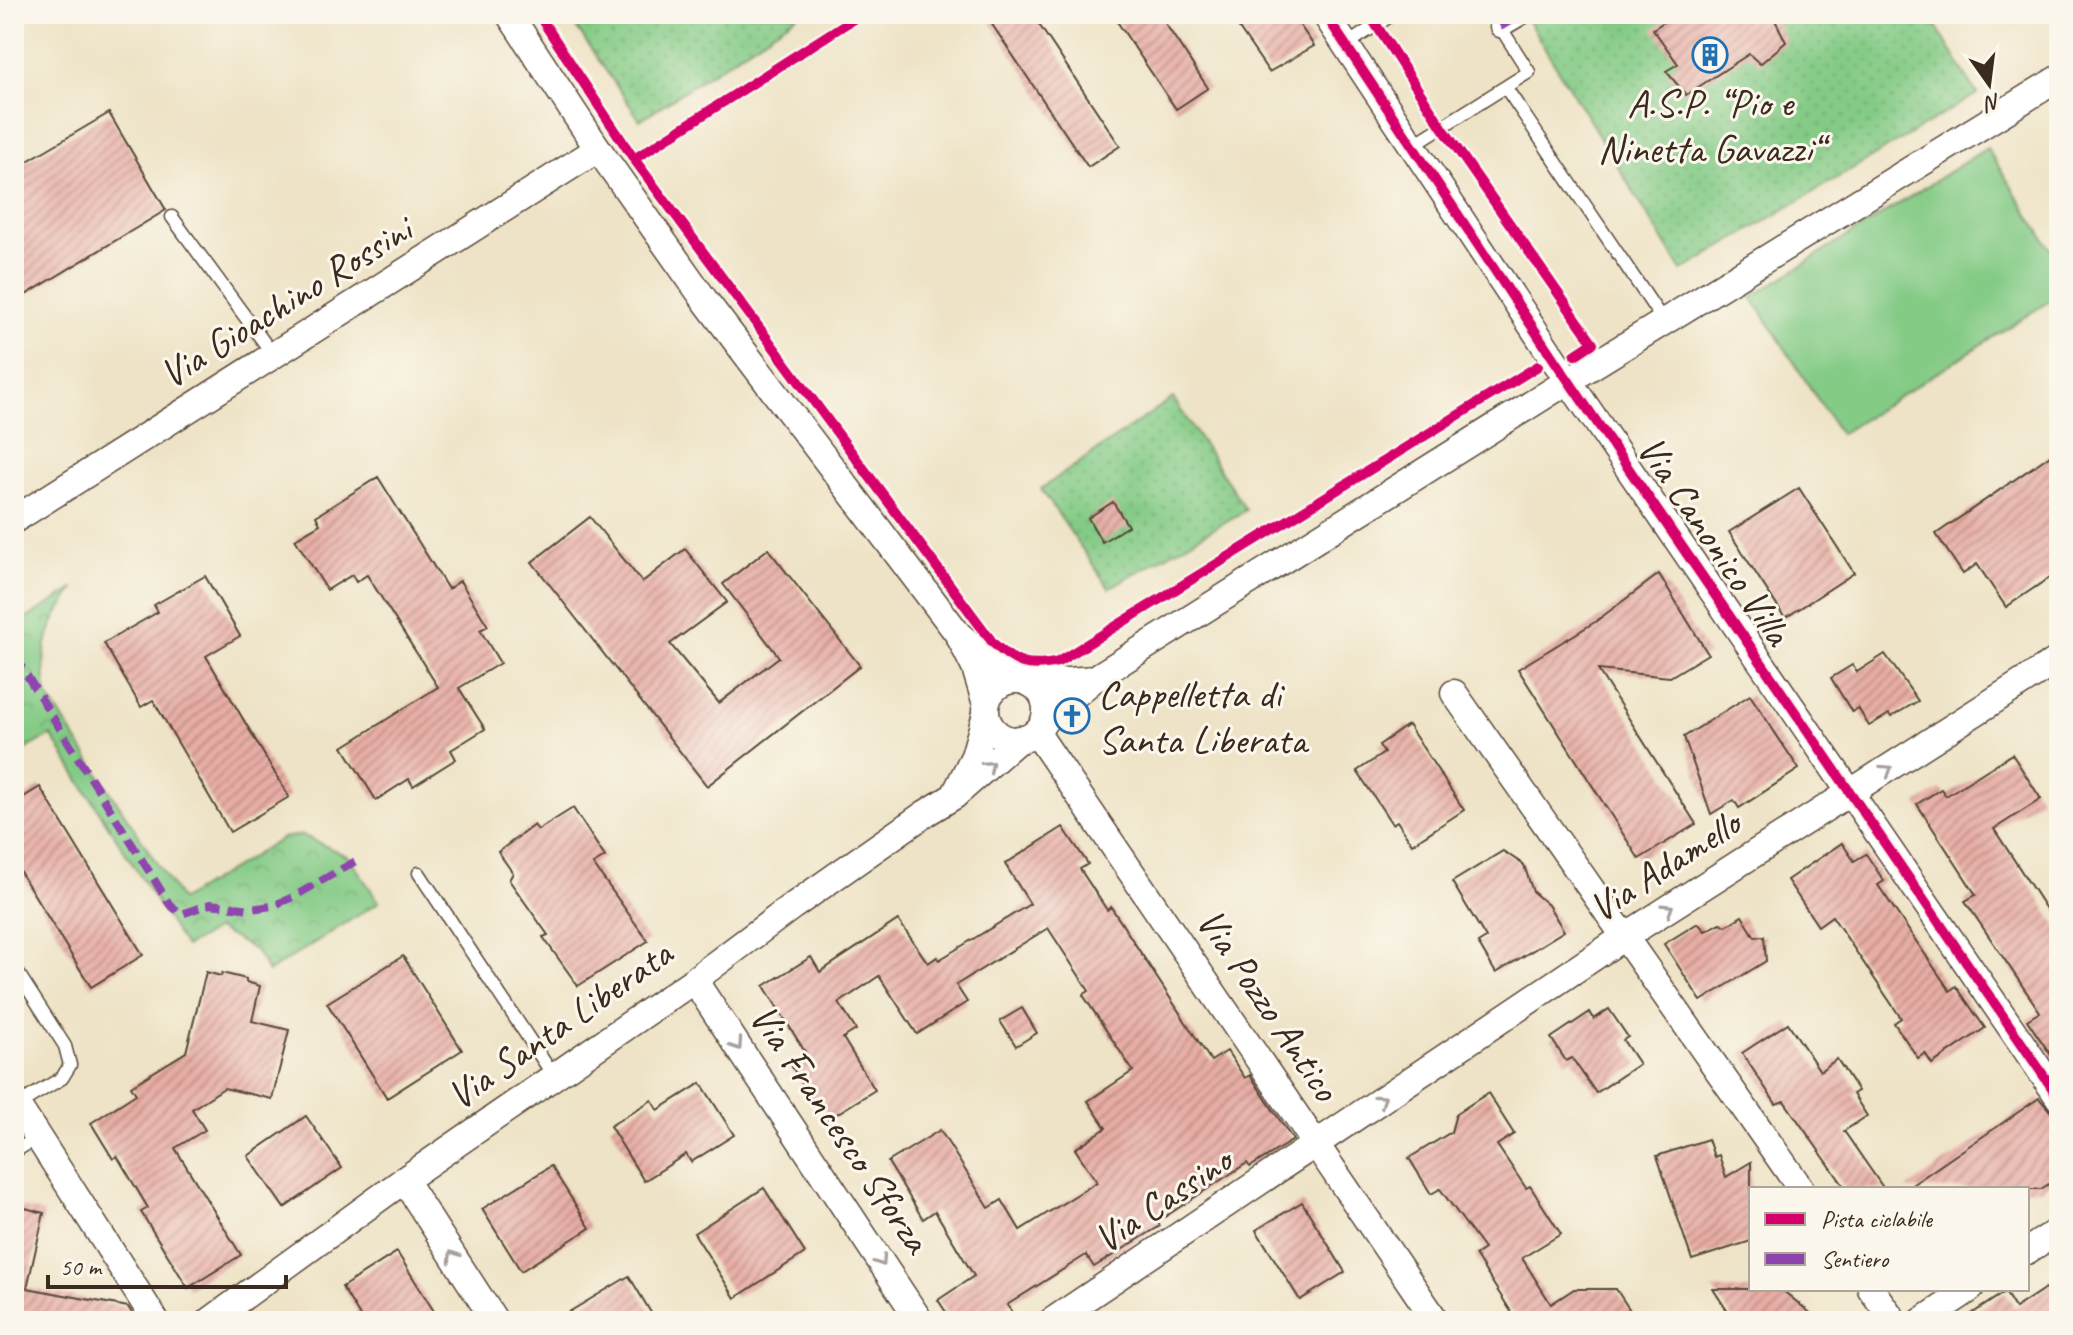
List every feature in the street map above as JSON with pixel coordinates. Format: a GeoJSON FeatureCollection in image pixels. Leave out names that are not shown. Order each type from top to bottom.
{"type":"FeatureCollection","features":[{"type":"Feature","properties":{"kind":"street"},"geometry":{"type":"LineString","coordinates":[[509,14],[598,149],[704,299],[958,634],[975,668],[995,732],[1004,738],[1033,731],[1045,701],[1041,692],[1029,682],[988,661],[958,634]]}},
{"type":"Feature","properties":{"kind":"street","name":"Via Canonico Villa"},"geometry":{"type":"LineString","coordinates":[[1325,14],[1568,381],[2059,1098]]}},
{"type":"Feature","properties":{"kind":"street"},"geometry":{"type":"LineString","coordinates":[[1496,20],[1522,14]]}},
{"type":"Feature","properties":{"kind":"street","name":"Via Santa Liberata"},"geometry":{"type":"LineString","coordinates":[[210,1321],[553,1075],[694,980],[805,897],[954,796],[1094,679],[2059,78]]}},
{"type":"Feature","properties":{"kind":"street","name":"Via Gioachino Rossini"},"geometry":{"type":"LineString","coordinates":[[14,520],[598,149]]}},
{"type":"Feature","properties":{"kind":"street","name":"Via Adamello"},"geometry":{"type":"LineString","coordinates":[[1317,1144],[1624,937],[2059,659]]}},
{"type":"Feature","properties":{"kind":"street","name":"Via Santa Liberata"},"geometry":{"type":"LineString","coordinates":[[1029,682],[1067,683],[1094,679]]}},
{"type":"Feature","properties":{"kind":"street"},"geometry":{"type":"LineString","coordinates":[[986,709],[997,686],[1006,681],[1029,682]]}},
{"type":"Feature","properties":{"kind":"street"},"geometry":{"type":"LineString","coordinates":[[1454,693],[1800,1187]]}},
{"type":"Feature","properties":{"kind":"street","name":"Via Santa Liberata"},"geometry":{"type":"LineString","coordinates":[[954,796],[974,756],[986,709]]}},
{"type":"Feature","properties":{"kind":"street","name":"Via Pozzo Antico"},"geometry":{"type":"LineString","coordinates":[[1033,731],[1436,1321]]}},
{"type":"Feature","properties":{"kind":"street","name":"Via Francesco Sforza"},"geometry":{"type":"LineString","coordinates":[[694,980],[920,1321]]}},
{"type":"Feature","properties":{"kind":"street"},"geometry":{"type":"LineString","coordinates":[[16,1102],[156,1321]]}},
{"type":"Feature","properties":{"kind":"street","name":"Via Cassino"},"geometry":{"type":"LineString","coordinates":[[1052,1321],[1317,1144]]}},
{"type":"Feature","properties":{"kind":"street"},"geometry":{"type":"LineString","coordinates":[[404,1180],[495,1321]]}},
{"type":"Feature","properties":{"kind":"street"},"geometry":{"type":"LineString","coordinates":[[2029,1250],[2059,1230]]}},
{"type":"Feature","properties":{"kind":"street"},"geometry":{"type":"LineString","coordinates":[[1872,1291],[1894,1321]]}},
{"type":"Feature","properties":{"kind":"street"},"geometry":{"type":"LineString","coordinates":[[1922,1321],[1967,1291]]}},
{"type":"Feature","properties":{"kind":"lane"},"geometry":{"type":"LineString","coordinates":[[1346,45],[1393,14]]}},
{"type":"Feature","properties":{"kind":"lane"},"geometry":{"type":"LineString","coordinates":[[1413,145],[1529,72],[1496,20]]}},
{"type":"Feature","properties":{"kind":"lane"},"geometry":{"type":"LineString","coordinates":[[1506,88],[1664,322]]}},
{"type":"Feature","properties":{"kind":"lane"},"geometry":{"type":"LineString","coordinates":[[172,217],[274,356]]}},
{"type":"Feature","properties":{"kind":"lane"},"geometry":{"type":"LineString","coordinates":[[419,873],[553,1075]]}},
{"type":"Feature","properties":{"kind":"lane"},"geometry":{"type":"LineString","coordinates":[[14,967],[65,1046],[70,1065],[62,1078],[16,1102]]}},
{"type":"Feature","properties":{"kind":"lane"},"geometry":{"type":"LineString","coordinates":[[14,1152],[38,1137]]}},
{"type":"Feature","properties":{"kind":"green space"},"geometry":{"type":"Polygon","coordinates":[[[567,14],[800,14],[640,120],[567,14]]]}},
{"type":"Feature","properties":{"kind":"green space"},"geometry":{"type":"Polygon","coordinates":[[[1524,14],[1929,14],[1977,94],[1682,271],[1524,14]]]}},
{"type":"Feature","properties":{"kind":"green space"},"geometry":{"type":"Polygon","coordinates":[[[1987,148],[2059,262],[2059,295],[1840,434],[1752,297],[1987,148]]]}},
{"type":"Feature","properties":{"kind":"green space"},"geometry":{"type":"Polygon","coordinates":[[[1173,398],[1246,510],[1109,588],[1041,489],[1173,398]]]}},
{"type":"Feature","properties":{"kind":"green space"},"geometry":{"type":"Polygon","coordinates":[[[75,588],[58,614],[48,638],[44,664],[47,695],[181,900],[283,838],[302,835],[349,857],[379,902],[268,972],[255,950],[217,929],[185,947],[51,735],[14,756],[14,626],[75,588]]]}},
{"type":"Feature","properties":{"kind":"building"},"geometry":{"type":"Polygon","coordinates":[[[985,14],[1032,14],[1120,146],[1088,167],[985,14]]]}},
{"type":"Feature","properties":{"kind":"building"},"geometry":{"type":"Polygon","coordinates":[[[1112,14],[1159,14],[1208,88],[1176,109],[1112,14]]]}},
{"type":"Feature","properties":{"kind":"building"},"geometry":{"type":"Polygon","coordinates":[[[1229,14],[1292,14],[1314,46],[1269,72],[1229,14]]]}},
{"type":"Feature","properties":{"kind":"building","name":"A.S.P. “Pio e Ninetta Gavazzi“"},"geometry":{"type":"Polygon","coordinates":[[[1676,14],[1772,14],[1786,42],[1760,64],[1749,54],[1686,95],[1666,71],[1678,64],[1653,29],[1676,14]]]}},
{"type":"Feature","properties":{"kind":"building"},"geometry":{"type":"Polygon","coordinates":[[[109,113],[166,210],[14,302],[14,169],[109,113]]]}},
{"type":"Feature","properties":{"kind":"building"},"geometry":{"type":"Polygon","coordinates":[[[2059,449],[2059,571],[2006,607],[1977,564],[1963,574],[1936,534],[2059,449]]]}},
{"type":"Feature","properties":{"kind":"building"},"geometry":{"type":"Polygon","coordinates":[[[378,477],[448,589],[460,581],[488,626],[480,630],[500,663],[459,688],[485,729],[451,750],[456,759],[413,786],[409,779],[376,800],[343,747],[438,687],[367,575],[356,582],[352,575],[327,590],[295,539],[320,524],[316,516],[378,477]]]}},
{"type":"Feature","properties":{"kind":"building"},"geometry":{"type":"Polygon","coordinates":[[[1799,488],[1854,573],[1785,618],[1729,532],[1799,488]]]}},
{"type":"Feature","properties":{"kind":"building"},"geometry":{"type":"Polygon","coordinates":[[[1113,502],[1128,526],[1102,542],[1088,518],[1113,502]]]}},
{"type":"Feature","properties":{"kind":"building"},"geometry":{"type":"Polygon","coordinates":[[[590,517],[642,582],[685,549],[727,602],[670,644],[719,703],[779,657],[723,584],[768,549],[860,666],[707,786],[532,562],[590,517]]]}},
{"type":"Feature","properties":{"kind":"building"},"geometry":{"type":"Polygon","coordinates":[[[1659,574],[1708,654],[1670,677],[1598,670],[1696,824],[1639,859],[1518,669],[1595,622],[1659,574]]]}},
{"type":"Feature","properties":{"kind":"building"},"geometry":{"type":"Polygon","coordinates":[[[205,576],[240,636],[206,656],[289,797],[230,832],[153,700],[141,707],[104,643],[158,612],[154,605],[205,576]]]}},
{"type":"Feature","properties":{"kind":"building"},"geometry":{"type":"Polygon","coordinates":[[[1885,654],[1918,701],[1869,726],[1858,708],[1852,712],[1831,678],[1852,665],[1857,672],[1885,654]]]}},
{"type":"Feature","properties":{"kind":"building"},"geometry":{"type":"Polygon","coordinates":[[[1750,695],[1799,769],[1739,808],[1734,800],[1711,814],[1684,737],[1750,695]]]}},
{"type":"Feature","properties":{"kind":"building"},"geometry":{"type":"Polygon","coordinates":[[[1408,725],[1464,810],[1412,844],[1397,821],[1392,824],[1357,771],[1384,753],[1379,745],[1408,725]]]}},
{"type":"Feature","properties":{"kind":"building"},"geometry":{"type":"Polygon","coordinates":[[[2012,754],[2041,799],[1994,829],[2059,929],[2059,1067],[2027,1020],[2040,1012],[1965,901],[1976,895],[1917,804],[1941,789],[1946,796],[2012,754]]]}},
{"type":"Feature","properties":{"kind":"building"},"geometry":{"type":"Polygon","coordinates":[[[40,787],[143,955],[91,987],[14,862],[14,803],[40,787]]]}},
{"type":"Feature","properties":{"kind":"building"},"geometry":{"type":"Polygon","coordinates":[[[573,808],[605,857],[593,864],[648,941],[578,986],[543,937],[548,935],[509,880],[513,873],[498,852],[534,825],[538,830],[573,808]]]}},
{"type":"Feature","properties":{"kind":"building"},"geometry":{"type":"Polygon","coordinates":[[[1063,827],[1088,864],[1080,869],[1107,910],[1111,907],[1211,1061],[1227,1051],[1245,1078],[1250,1075],[1293,1140],[1250,1167],[1247,1163],[1157,1222],[1160,1226],[1094,1267],[1086,1255],[1007,1305],[1018,1321],[952,1321],[938,1300],[974,1276],[935,1211],[923,1219],[888,1162],[940,1130],[989,1208],[1002,1200],[1020,1230],[1097,1182],[1075,1149],[1106,1128],[1088,1101],[1133,1071],[1083,995],[1089,991],[1048,928],[956,985],[967,1002],[917,1034],[879,976],[839,1003],[856,1030],[843,1038],[875,1090],[825,1121],[791,1065],[807,1055],[764,986],[811,957],[820,972],[898,920],[928,963],[937,957],[939,960],[1030,904],[1005,864],[1063,827]]]}},
{"type":"Feature","properties":{"kind":"building"},"geometry":{"type":"Polygon","coordinates":[[[1842,843],[1854,861],[1866,854],[1884,881],[1878,885],[1950,991],[1956,986],[1985,1028],[1932,1064],[1925,1053],[1918,1058],[1894,1023],[1901,1018],[1832,916],[1818,926],[1787,880],[1842,843]]]}},
{"type":"Feature","properties":{"kind":"building"},"geometry":{"type":"Polygon","coordinates":[[[1503,851],[1524,865],[1533,892],[1548,905],[1564,931],[1496,973],[1478,943],[1486,938],[1452,882],[1503,851]]]}},
{"type":"Feature","properties":{"kind":"building"},"geometry":{"type":"Polygon","coordinates":[[[1742,916],[1755,937],[1764,936],[1766,961],[1701,1001],[1664,944],[1698,923],[1705,931],[1721,923],[1726,926],[1742,916]]]}},
{"type":"Feature","properties":{"kind":"building"},"geometry":{"type":"Polygon","coordinates":[[[403,956],[462,1050],[387,1098],[327,1003],[403,956]]]}},
{"type":"Feature","properties":{"kind":"building"},"geometry":{"type":"Polygon","coordinates":[[[206,972],[246,979],[246,982],[260,986],[252,1021],[289,1030],[272,1099],[224,1088],[192,1109],[205,1130],[175,1148],[241,1255],[188,1288],[141,1212],[148,1208],[117,1156],[113,1159],[91,1123],[136,1094],[131,1086],[186,1052],[206,972]]]}},
{"type":"Feature","properties":{"kind":"building"},"geometry":{"type":"Polygon","coordinates":[[[1022,1008],[1037,1033],[1016,1046],[1000,1021],[1022,1008]]]}},
{"type":"Feature","properties":{"kind":"building"},"geometry":{"type":"Polygon","coordinates":[[[1609,1009],[1628,1037],[1623,1040],[1639,1064],[1596,1093],[1572,1058],[1566,1061],[1551,1038],[1590,1012],[1594,1019],[1609,1009]]]}},
{"type":"Feature","properties":{"kind":"building"},"geometry":{"type":"Polygon","coordinates":[[[1788,1023],[1820,1071],[1837,1059],[1858,1091],[1853,1094],[1867,1116],[1844,1131],[1883,1187],[1845,1187],[1784,1101],[1776,1104],[1742,1053],[1788,1023]]]}},
{"type":"Feature","properties":{"kind":"building"},"geometry":{"type":"Polygon","coordinates":[[[701,1083],[734,1135],[691,1162],[686,1154],[644,1181],[610,1126],[652,1100],[658,1110],[701,1083]]]}},
{"type":"Feature","properties":{"kind":"building"},"geometry":{"type":"Polygon","coordinates":[[[1488,1093],[1514,1134],[1497,1145],[1526,1188],[1530,1186],[1561,1234],[1522,1258],[1551,1304],[1574,1289],[1616,1289],[1637,1321],[1517,1321],[1475,1255],[1484,1249],[1440,1189],[1431,1194],[1409,1158],[1451,1132],[1456,1114],[1488,1093]]]}},
{"type":"Feature","properties":{"kind":"building"},"geometry":{"type":"Polygon","coordinates":[[[2039,1098],[2051,1112],[2059,1114],[2059,1177],[2041,1189],[1909,1187],[2039,1098]]]}},
{"type":"Feature","properties":{"kind":"building"},"geometry":{"type":"Polygon","coordinates":[[[306,1116],[342,1168],[284,1208],[248,1156],[306,1116]]]}},
{"type":"Feature","properties":{"kind":"building"},"geometry":{"type":"Polygon","coordinates":[[[1708,1139],[1714,1157],[1719,1155],[1726,1177],[1751,1162],[1749,1242],[1692,1260],[1657,1156],[1708,1139]]]}},
{"type":"Feature","properties":{"kind":"building"},"geometry":{"type":"Polygon","coordinates":[[[551,1166],[590,1228],[521,1271],[482,1209],[551,1166]]]}},
{"type":"Feature","properties":{"kind":"building"},"geometry":{"type":"Polygon","coordinates":[[[764,1188],[805,1253],[735,1298],[694,1233],[764,1188]]]}},
{"type":"Feature","properties":{"kind":"building"},"geometry":{"type":"Polygon","coordinates":[[[1302,1202],[1345,1272],[1300,1300],[1256,1230],[1302,1202]]]}},
{"type":"Feature","properties":{"kind":"building"},"geometry":{"type":"Polygon","coordinates":[[[14,1205],[44,1213],[27,1288],[128,1307],[134,1316],[133,1321],[14,1321],[14,1205]]]}},
{"type":"Feature","properties":{"kind":"building"},"geometry":{"type":"Polygon","coordinates":[[[397,1252],[440,1321],[363,1321],[342,1287],[397,1252]]]}},
{"type":"Feature","properties":{"kind":"building"},"geometry":{"type":"Polygon","coordinates":[[[629,1276],[656,1321],[554,1321],[629,1276]]]}},
{"type":"Feature","properties":{"kind":"building"},"geometry":{"type":"Polygon","coordinates":[[[2059,1279],[2059,1321],[1961,1321],[2005,1292],[2015,1308],[2059,1279]]]}},
{"type":"Feature","properties":{"kind":"building"},"geometry":{"type":"Polygon","coordinates":[[[1713,1289],[1783,1291],[1820,1321],[1734,1321],[1713,1289]]]}},
{"type":"Feature","properties":{"kind":"marked path"},"geometry":{"type":"LineString","coordinates":[[1500,27],[1522,14]]}},
{"type":"Feature","properties":{"kind":"marked path"},"geometry":{"type":"LineString","coordinates":[[14,655],[170,905],[182,914],[210,904],[251,909],[272,906],[361,858]]}},
{"type":"Feature","properties":{"kind":"cycle path"},"geometry":{"type":"LineString","coordinates":[[538,14],[634,159],[993,643],[1022,663],[1038,665],[1058,662],[1538,366]]}},
{"type":"Feature","properties":{"kind":"cycle path"},"geometry":{"type":"LineString","coordinates":[[634,159],[861,14]]}},
{"type":"Feature","properties":{"kind":"cycle path"},"geometry":{"type":"LineString","coordinates":[[1325,14],[1555,361],[2059,1098]]}},
{"type":"Feature","properties":{"kind":"cycle path"},"geometry":{"type":"LineString","coordinates":[[1369,14],[1442,127],[1593,343],[1575,355]]}},
{"type":"Feature","properties":{"kind":"place","name":"A.S.P. “Pio e Ninetta Gavazzi“"},"geometry":{"type":"Point","coordinates":[1710,55]}},
{"type":"Feature","properties":{"kind":"place","name":"Cappelletta di Santa Liberata"},"geometry":{"type":"Point","coordinates":[1072,716]}}]}
